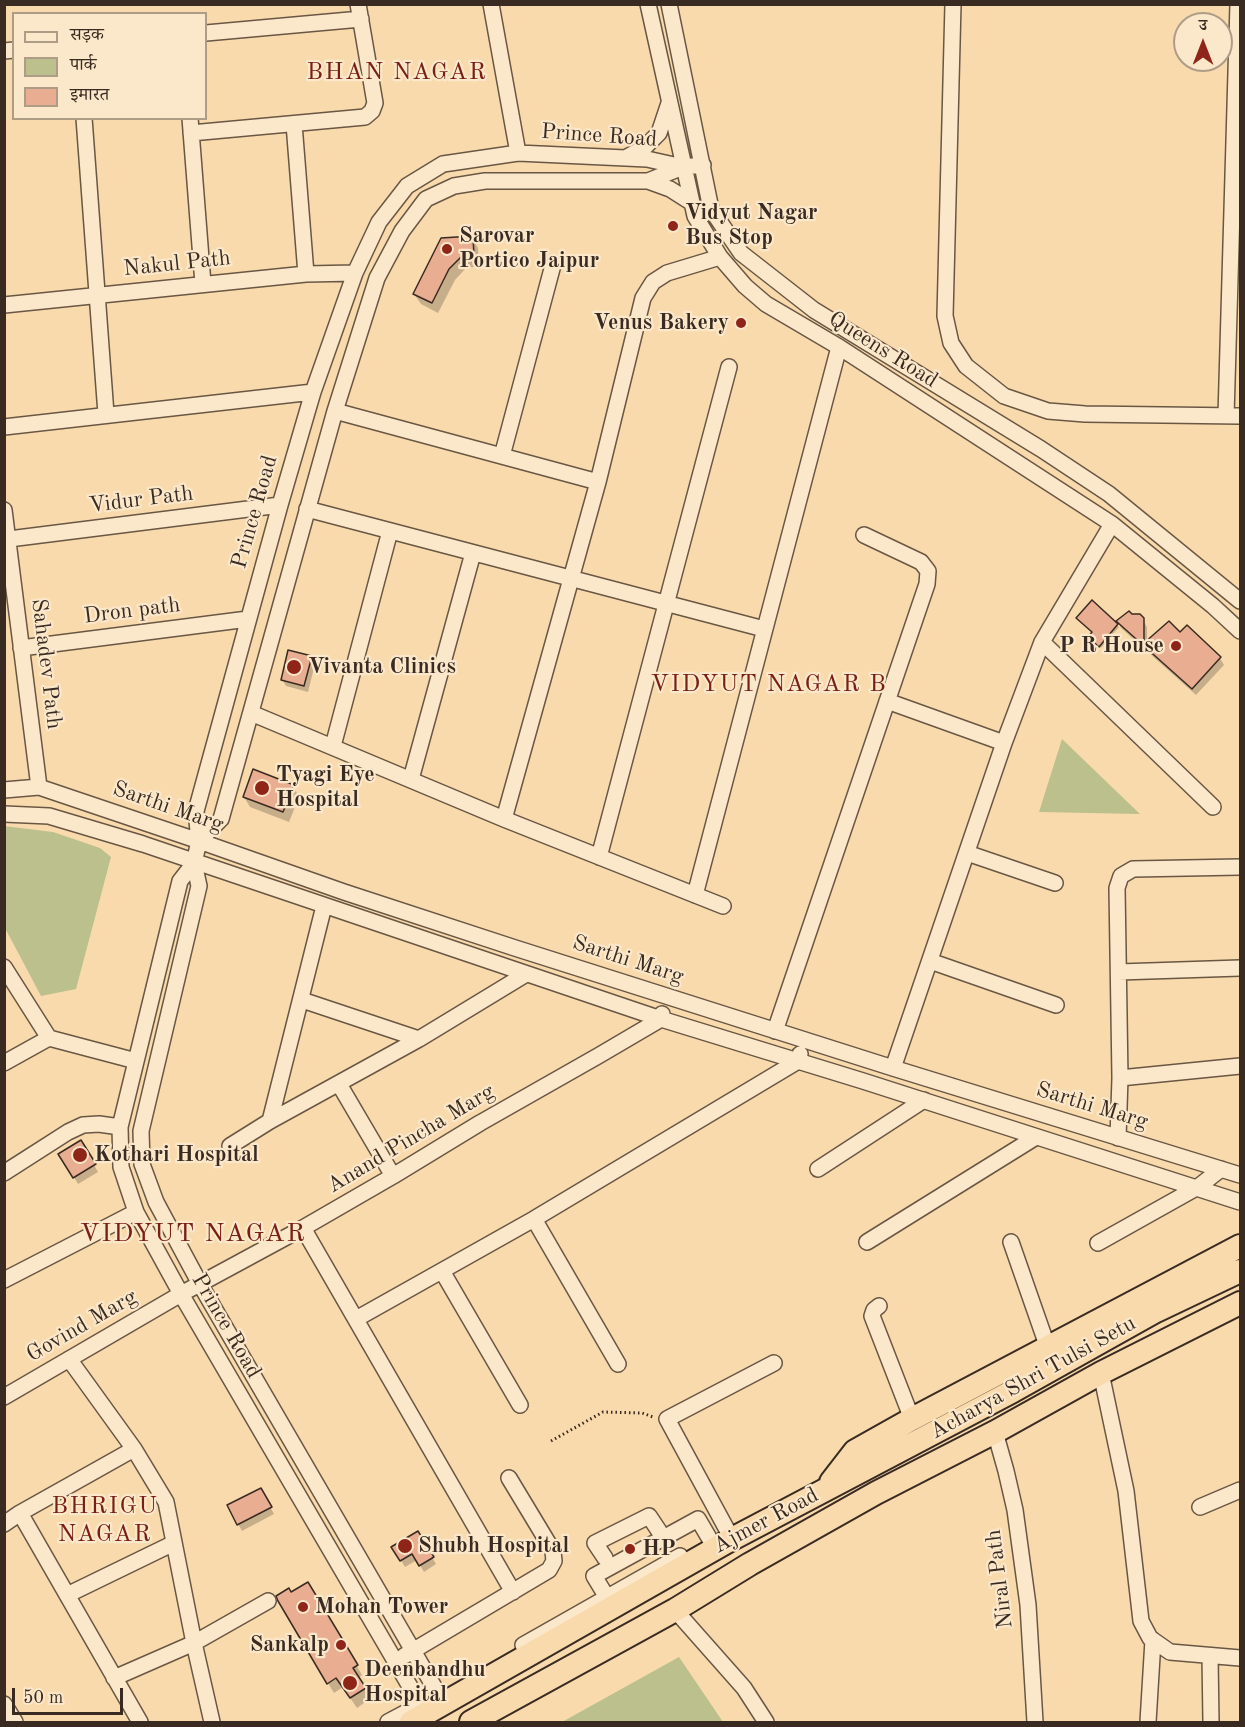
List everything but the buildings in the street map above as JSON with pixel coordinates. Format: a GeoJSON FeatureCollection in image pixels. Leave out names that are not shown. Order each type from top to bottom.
{"type":"FeatureCollection","features":[{"type":"Feature","properties":{"kind":"highway","name":"Ajmer Road"},"geometry":{"type":"LineString","coordinates":[[428,1708],[721,1539],[826,1488],[855,1451],[1240,1246]]}},
{"type":"Feature","properties":{"kind":"highway","name":"Acharya Shri Tulsi Setu"},"geometry":{"type":"LineString","coordinates":[[826,1488],[1013,1391],[1156,1311],[1233,1275]]}},
{"type":"Feature","properties":{"kind":"highway","name":"Ajmer Road"},"geometry":{"type":"LineString","coordinates":[[471,1722],[675,1610],[750,1564],[847,1510],[1101,1373],[1240,1304]]}},
{"type":"Feature","properties":{"kind":"street"},"geometry":{"type":"LineString","coordinates":[[491,4],[518,153]]}},
{"type":"Feature","properties":{"kind":"street","name":"Queens Road"},"geometry":{"type":"LineString","coordinates":[[648,4],[695,216],[720,257],[745,286],[766,304],[839,347],[1112,524],[1213,606],[1240,631]]}},
{"type":"Feature","properties":{"kind":"street","name":"Queens Road"},"geometry":{"type":"LineString","coordinates":[[669,4],[711,209],[741,253],[814,310],[1109,494],[1240,601]]}},
{"type":"Feature","properties":{"kind":"street"},"geometry":{"type":"LineString","coordinates":[[953,4],[945,316],[951,343],[966,366],[1004,396],[1048,411],[1085,414],[1233,416],[1238,4]]}},
{"type":"Feature","properties":{"kind":"street"},"geometry":{"type":"LineString","coordinates":[[203,284],[190,126],[294,124],[365,117],[372,111],[375,103],[359,12],[207,33]]}},
{"type":"Feature","properties":{"kind":"street"},"geometry":{"type":"LineString","coordinates":[[624,159],[645,147],[659,133],[669,102]]}},
{"type":"Feature","properties":{"kind":"street"},"geometry":{"type":"LineString","coordinates":[[84,120],[106,414]]}},
{"type":"Feature","properties":{"kind":"street"},"geometry":{"type":"LineString","coordinates":[[294,124],[306,274]]}},
{"type":"Feature","properties":{"kind":"street","name":"Prince Road"},"geometry":{"type":"LineString","coordinates":[[428,1708],[413,1651],[200,1284],[156,1202],[142,1164],[141,1131],[199,886],[194,863],[199,841],[196,811],[313,392],[355,273],[380,222],[407,186],[443,164],[518,153],[647,159],[683,167]]}},
{"type":"Feature","properties":{"kind":"street"},"geometry":{"type":"LineString","coordinates":[[683,167],[703,165]]}},
{"type":"Feature","properties":{"kind":"street","name":"Prince Road"},"geometry":{"type":"LineString","coordinates":[[199,841],[221,819],[335,411],[378,278],[402,231],[426,199],[454,186],[485,181],[648,181],[683,167]]}},
{"type":"Feature","properties":{"kind":"street"},"geometry":{"type":"LineString","coordinates":[[648,181],[670,189],[692,203]]}},
{"type":"Feature","properties":{"kind":"street"},"geometry":{"type":"LineString","coordinates":[[504,819],[598,482],[643,298],[653,282],[667,273],[720,257]]}},
{"type":"Feature","properties":{"kind":"street"},"geometry":{"type":"LineString","coordinates":[[502,456],[553,265]]}},
{"type":"Feature","properties":{"kind":"street","name":"Nakul Path"},"geometry":{"type":"LineString","coordinates":[[4,305],[306,274],[355,273]]}},
{"type":"Feature","properties":{"kind":"street"},"geometry":{"type":"LineString","coordinates":[[695,895],[839,347]]}},
{"type":"Feature","properties":{"kind":"street"},"geometry":{"type":"LineString","coordinates":[[599,857],[729,367]]}},
{"type":"Feature","properties":{"kind":"street"},"geometry":{"type":"LineString","coordinates":[[4,427],[313,392]]}},
{"type":"Feature","properties":{"kind":"street"},"geometry":{"type":"LineString","coordinates":[[335,411],[598,482]]}},
{"type":"Feature","properties":{"kind":"street"},"geometry":{"type":"LineString","coordinates":[[1001,452],[1012,432]]}},
{"type":"Feature","properties":{"kind":"street","name":"Vidur Path"},"geometry":{"type":"LineString","coordinates":[[9,539],[280,505]]}},
{"type":"Feature","properties":{"kind":"street"},"geometry":{"type":"LineString","coordinates":[[307,509],[764,629]]}},
{"type":"Feature","properties":{"kind":"street","name":"Sahadev Path"},"geometry":{"type":"LineString","coordinates":[[4,510],[9,539],[10,593],[21,648],[39,787]]}},
{"type":"Feature","properties":{"kind":"street"},"geometry":{"type":"LineString","coordinates":[[893,1068],[1004,743],[1042,642],[1112,524]]}},
{"type":"Feature","properties":{"kind":"street"},"geometry":{"type":"LineString","coordinates":[[333,746],[390,531]]}},
{"type":"Feature","properties":{"kind":"street"},"geometry":{"type":"LineString","coordinates":[[775,1031],[927,584],[928,571],[921,562],[864,535]]}},
{"type":"Feature","properties":{"kind":"street"},"geometry":{"type":"LineString","coordinates":[[411,779],[473,553]]}},
{"type":"Feature","properties":{"kind":"street","name":"Dron path"},"geometry":{"type":"LineString","coordinates":[[21,648],[248,620]]}},
{"type":"Feature","properties":{"kind":"street"},"geometry":{"type":"LineString","coordinates":[[1042,642],[1213,807]]}},
{"type":"Feature","properties":{"kind":"street"},"geometry":{"type":"LineString","coordinates":[[887,701],[1004,743]]}},
{"type":"Feature","properties":{"kind":"street"},"geometry":{"type":"LineString","coordinates":[[251,713],[504,819],[723,906]]}},
{"type":"Feature","properties":{"kind":"street","name":"Sarthi Marg"},"geometry":{"type":"LineString","coordinates":[[4,790],[39,787],[515,948],[893,1068],[1240,1174]]}},
{"type":"Feature","properties":{"kind":"street"},"geometry":{"type":"LineString","coordinates":[[4,814],[49,816],[142,844],[660,1019],[924,1100],[1240,1202]]}},
{"type":"Feature","properties":{"kind":"street"},"geometry":{"type":"LineString","coordinates":[[967,853],[1055,883]]}},
{"type":"Feature","properties":{"kind":"street","name":"Prince Road"},"geometry":{"type":"LineString","coordinates":[[194,863],[180,881],[120,1127],[121,1167],[136,1212],[181,1294],[396,1660],[428,1708]]}},
{"type":"Feature","properties":{"kind":"street"},"geometry":{"type":"LineString","coordinates":[[1118,1138],[1120,1078],[1117,888],[1121,876],[1133,869],[1240,867]]}},
{"type":"Feature","properties":{"kind":"street"},"geometry":{"type":"LineString","coordinates":[[270,1121],[324,906]]}},
{"type":"Feature","properties":{"kind":"street"},"geometry":{"type":"LineString","coordinates":[[509,968],[515,948]]}},
{"type":"Feature","properties":{"kind":"street"},"geometry":{"type":"LineString","coordinates":[[930,961],[1056,1005]]}},
{"type":"Feature","properties":{"kind":"street"},"geometry":{"type":"LineString","coordinates":[[1119,972],[1240,968]]}},
{"type":"Feature","properties":{"kind":"street"},"geometry":{"type":"LineString","coordinates":[[5,969],[49,1038],[136,1061]]}},
{"type":"Feature","properties":{"kind":"street"},"geometry":{"type":"LineString","coordinates":[[230,1146],[270,1121],[419,1039],[526,974]]}},
{"type":"Feature","properties":{"kind":"street"},"geometry":{"type":"LineString","coordinates":[[660,1019],[668,997]]}},
{"type":"Feature","properties":{"kind":"street"},"geometry":{"type":"LineString","coordinates":[[302,1000],[419,1039]]}},
{"type":"Feature","properties":{"kind":"street","name":"Anand Pincha Marg"},"geometry":{"type":"LineString","coordinates":[[181,1294],[303,1228],[660,1019]]}},
{"type":"Feature","properties":{"kind":"street"},"geometry":{"type":"LineString","coordinates":[[4,1063],[49,1038]]}},
{"type":"Feature","properties":{"kind":"street"},"geometry":{"type":"LineString","coordinates":[[356,1319],[534,1219],[798,1061],[804,1040]]}},
{"type":"Feature","properties":{"kind":"street"},"geometry":{"type":"LineString","coordinates":[[1120,1078],[1240,1066]]}},
{"type":"Feature","properties":{"kind":"street"},"geometry":{"type":"LineString","coordinates":[[339,1084],[393,1176]]}},
{"type":"Feature","properties":{"kind":"street"},"geometry":{"type":"LineString","coordinates":[[818,1169],[924,1100]]}},
{"type":"Feature","properties":{"kind":"street"},"geometry":{"type":"LineString","coordinates":[[4,1173],[68,1131],[83,1125],[99,1124],[120,1127]]}},
{"type":"Feature","properties":{"kind":"street"},"geometry":{"type":"LineString","coordinates":[[867,1242],[1036,1137]]}},
{"type":"Feature","properties":{"kind":"street"},"geometry":{"type":"LineString","coordinates":[[1098,1243],[1198,1187],[1221,1168]]}},
{"type":"Feature","properties":{"kind":"street"},"geometry":{"type":"LineString","coordinates":[[4,1280],[136,1212]]}},
{"type":"Feature","properties":{"kind":"street"},"geometry":{"type":"LineString","coordinates":[[534,1219],[618,1364]]}},
{"type":"Feature","properties":{"kind":"street"},"geometry":{"type":"LineString","coordinates":[[303,1228],[513,1592]]}},
{"type":"Feature","properties":{"kind":"street"},"geometry":{"type":"LineString","coordinates":[[1011,1242],[1048,1348]]}},
{"type":"Feature","properties":{"kind":"street"},"geometry":{"type":"LineString","coordinates":[[442,1270],[520,1405]]}},
{"type":"Feature","properties":{"kind":"street","name":"Govind Marg"},"geometry":{"type":"LineString","coordinates":[[4,1397],[181,1294]]}},
{"type":"Feature","properties":{"kind":"street"},"geometry":{"type":"LineString","coordinates":[[879,1306],[874,1310],[872,1316],[912,1419]]}},
{"type":"Feature","properties":{"kind":"street"},"geometry":{"type":"LineString","coordinates":[[69,1359],[134,1449],[166,1503],[212,1722]]}},
{"type":"Feature","properties":{"kind":"street"},"geometry":{"type":"LineString","coordinates":[[721,1539],[667,1419],[774,1364]]}},
{"type":"Feature","properties":{"kind":"street"},"geometry":{"type":"LineString","coordinates":[[1101,1373],[1126,1491],[1141,1621],[1153,1640],[1170,1652],[1240,1658]]}},
{"type":"Feature","properties":{"kind":"street","name":"Niral Path"},"geometry":{"type":"LineString","coordinates":[[995,1432],[1015,1510],[1028,1605],[1035,1722]]}},
{"type":"Feature","properties":{"kind":"street"},"geometry":{"type":"LineString","coordinates":[[4,1524],[134,1449]]}},
{"type":"Feature","properties":{"kind":"street"},"geometry":{"type":"LineString","coordinates":[[396,1660],[549,1570],[554,1561],[553,1551],[510,1478]]}},
{"type":"Feature","properties":{"kind":"street"},"geometry":{"type":"LineString","coordinates":[[1200,1507],[1240,1490]]}},
{"type":"Feature","properties":{"kind":"street"},"geometry":{"type":"LineString","coordinates":[[20,1513],[140,1722]]}},
{"type":"Feature","properties":{"kind":"street"},"geometry":{"type":"LineString","coordinates":[[610,1602],[589,1567],[693,1513],[721,1539]]}},
{"type":"Feature","properties":{"kind":"street"},"geometry":{"type":"LineString","coordinates":[[594,1576],[698,1519]]}},
{"type":"Feature","properties":{"kind":"street"},"geometry":{"type":"LineString","coordinates":[[67,1595],[174,1543]]}},
{"type":"Feature","properties":{"kind":"street"},"geometry":{"type":"LineString","coordinates":[[114,1678],[194,1643],[268,1600]]}},
{"type":"Feature","properties":{"kind":"street"},"geometry":{"type":"LineString","coordinates":[[675,1610],[744,1689],[766,1722]]}},
{"type":"Feature","properties":{"kind":"street"},"geometry":{"type":"LineString","coordinates":[[1148,1722],[1153,1640]]}},
{"type":"Feature","properties":{"kind":"street"},"geometry":{"type":"LineString","coordinates":[[1210,1656],[1211,1722]]}},
{"type":"Feature","properties":{"kind":"street"},"geometry":{"type":"LineString","coordinates":[[4,1704],[15,1722]]}},
{"type":"Feature","properties":{"kind":"street"},"geometry":{"type":"LineString","coordinates":[[388,1722],[428,1708]]}},
{"type":"Feature","properties":{"kind":"path"},"geometry":{"type":"LineString","coordinates":[[551,1441],[603,1412],[642,1413],[669,1422]]}},
{"type":"Feature","properties":{"kind":"green space"},"geometry":{"type":"Polygon","coordinates":[[[1062,739],[1140,814],[1039,812],[1062,739]]]}},
{"type":"Feature","properties":{"kind":"green space"},"geometry":{"type":"Polygon","coordinates":[[[4,826],[53,832],[100,848],[111,857],[76,989],[41,996],[5,928],[4,826]]]}},
{"type":"Feature","properties":{"kind":"green space"},"geometry":{"type":"Polygon","coordinates":[[[679,1657],[723,1722],[562,1722],[679,1657]]]}},
{"type":"Feature","properties":{"kind":"place","name":"Vidyut Nagar Bus Stop"},"geometry":{"type":"Point","coordinates":[673,226]}},
{"type":"Feature","properties":{"kind":"place","name":"Sarovar Portico Jaipur"},"geometry":{"type":"Point","coordinates":[447,249]}},
{"type":"Feature","properties":{"kind":"place","name":"Venus Bakery"},"geometry":{"type":"Point","coordinates":[741,323]}},
{"type":"Feature","properties":{"kind":"place","name":"P R House"},"geometry":{"type":"Point","coordinates":[1176,646]}},
{"type":"Feature","properties":{"kind":"place","name":"Vivanta Clinics"},"geometry":{"type":"Point","coordinates":[294,667]}},
{"type":"Feature","properties":{"kind":"place","name":"Tyagi Eye Hospital"},"geometry":{"type":"Point","coordinates":[262,788]}},
{"type":"Feature","properties":{"kind":"place","name":"Kothari Hospital"},"geometry":{"type":"Point","coordinates":[80,1155]}},
{"type":"Feature","properties":{"kind":"place","name":"Shubh Hospital"},"geometry":{"type":"Point","coordinates":[405,1546]}},
{"type":"Feature","properties":{"kind":"place","name":"HP"},"geometry":{"type":"Point","coordinates":[630,1549]}},
{"type":"Feature","properties":{"kind":"place","name":"Mohan Tower"},"geometry":{"type":"Point","coordinates":[303,1607]}},
{"type":"Feature","properties":{"kind":"place","name":"Sankalp"},"geometry":{"type":"Point","coordinates":[341,1645]}},
{"type":"Feature","properties":{"kind":"place","name":"Deenbandhu Hospital"},"geometry":{"type":"Point","coordinates":[350,1683]}},
{"type":"Feature","properties":{"kind":"district","name":"BHAN NAGAR"},"geometry":{"type":"Point","coordinates":[397,73]}},
{"type":"Feature","properties":{"kind":"district","name":"VIDYUT NAGAR B"},"geometry":{"type":"Point","coordinates":[769,685]}},
{"type":"Feature","properties":{"kind":"district","name":"VIDYUT NAGAR"},"geometry":{"type":"Point","coordinates":[193,1234]}},
{"type":"Feature","properties":{"kind":"district","name":"BHRIGU NAGAR"},"geometry":{"type":"Point","coordinates":[105,1521]}}]}
